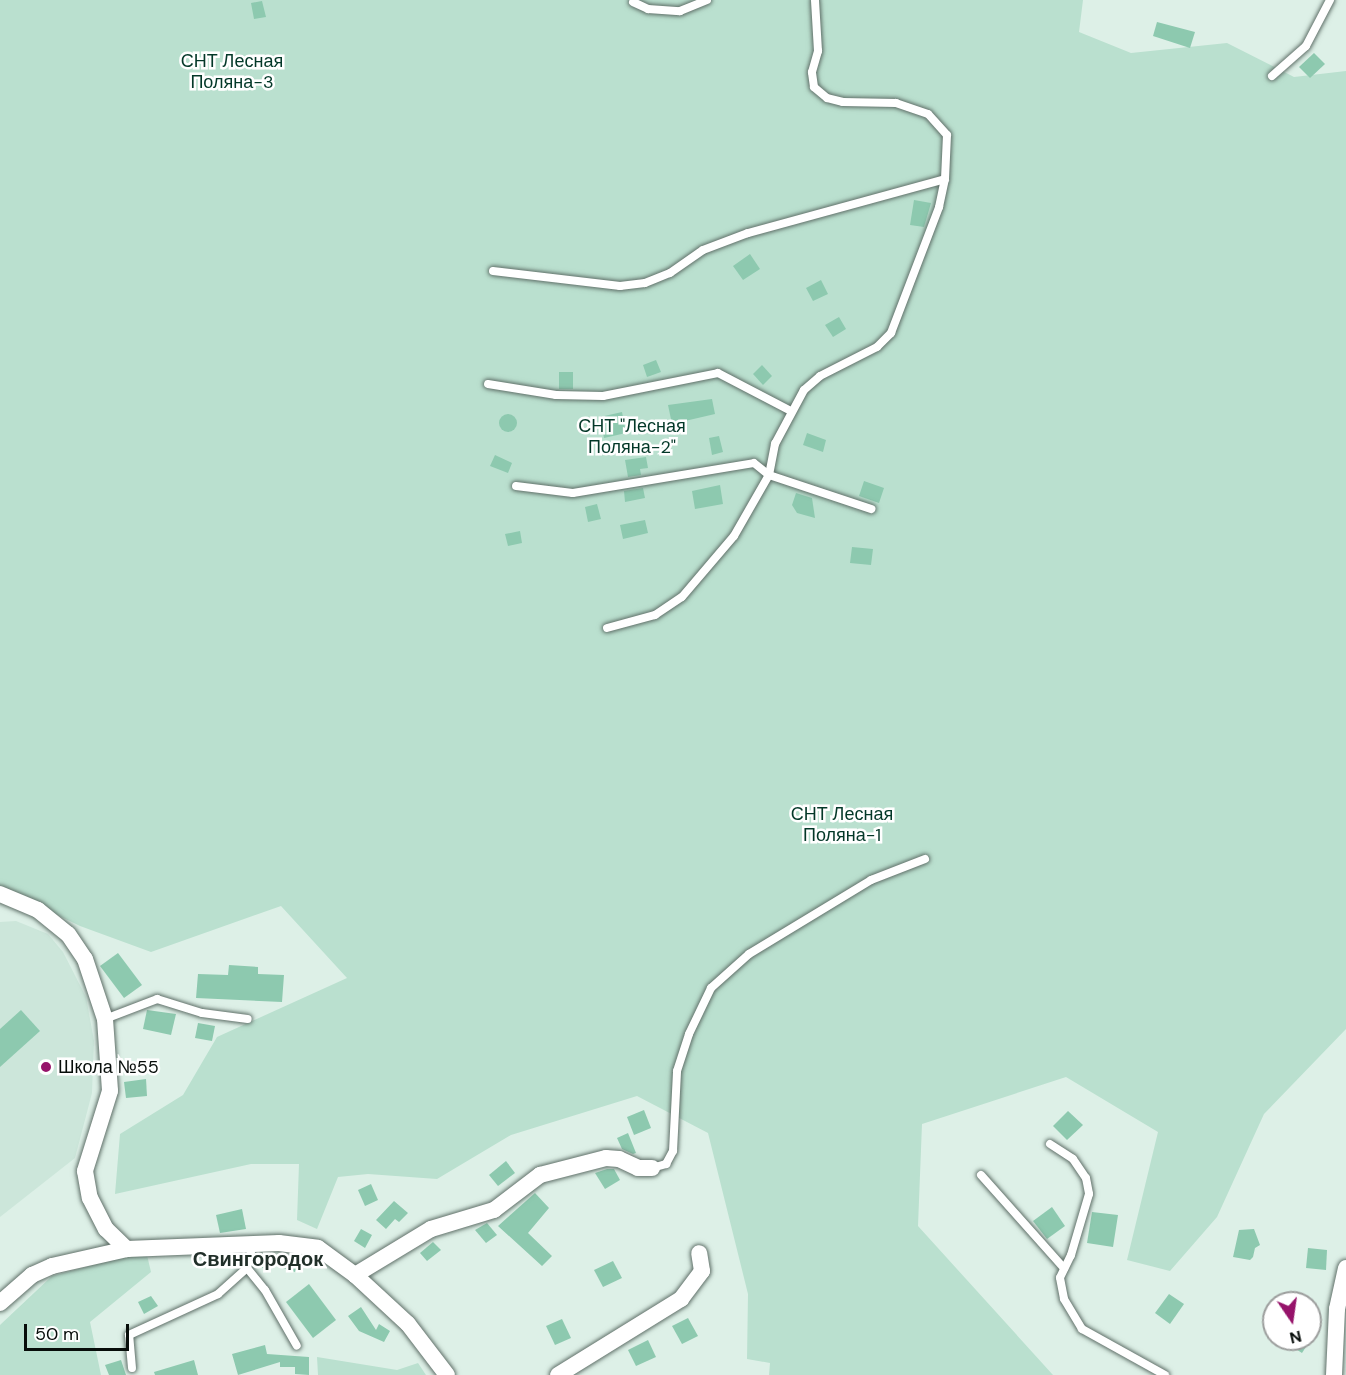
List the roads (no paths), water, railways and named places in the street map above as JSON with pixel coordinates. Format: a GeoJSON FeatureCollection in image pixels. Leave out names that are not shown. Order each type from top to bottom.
{"type":"FeatureCollection","features":[{"type":"Feature","properties":{"kind":"street"},"geometry":{"type":"LineString","coordinates":[[0,894],[38,910],[68,934],[85,959],[105,1019],[110,1091],[85,1171],[90,1198],[106,1229],[127,1249]]}},
{"type":"Feature","properties":{"kind":"street"},"geometry":{"type":"LineString","coordinates":[[355,1275],[431,1229],[494,1210],[540,1175],[606,1158],[619,1159],[638,1168],[652,1168]]}},
{"type":"Feature","properties":{"kind":"street"},"geometry":{"type":"LineString","coordinates":[[0,1303],[23,1281],[52,1266],[127,1249],[253,1244],[318,1248],[355,1275],[408,1324],[447,1375]]}},
{"type":"Feature","properties":{"kind":"street"},"geometry":{"type":"LineString","coordinates":[[558,1375],[681,1299],[702,1271],[699,1252]]}},
{"type":"Feature","properties":{"kind":"street"},"geometry":{"type":"LineString","coordinates":[[1334,1375],[1337,1309],[1346,1268]]}},
{"type":"Feature","properties":{"kind":"lane"},"geometry":{"type":"LineString","coordinates":[[633,2],[648,9],[680,11],[707,0]]}},
{"type":"Feature","properties":{"kind":"lane"},"geometry":{"type":"LineString","coordinates":[[607,628],[655,615],[682,597],[734,536],[769,475],[775,444],[789,410],[820,376],[877,347],[891,333],[939,207],[945,179],[946,135],[928,114],[896,103],[843,102],[827,98],[814,87],[812,72],[818,51],[815,0]]}},
{"type":"Feature","properties":{"kind":"lane"},"geometry":{"type":"LineString","coordinates":[[1272,76],[1306,46],[1330,0]]}},
{"type":"Feature","properties":{"kind":"lane"},"geometry":{"type":"LineString","coordinates":[[493,271],[620,286],[645,283],[669,273],[703,250],[748,233],[945,179]]}},
{"type":"Feature","properties":{"kind":"lane"},"geometry":{"type":"LineString","coordinates":[[489,384],[556,395],[603,396],[718,373],[789,410]]}},
{"type":"Feature","properties":{"kind":"lane"},"geometry":{"type":"LineString","coordinates":[[516,486],[573,493],[754,463],[769,475],[871,509]]}},
{"type":"Feature","properties":{"kind":"lane"},"geometry":{"type":"LineString","coordinates":[[652,1168],[666,1164],[673,1151],[677,1071],[688,1034],[711,988],[748,954],[871,880],[925,859]]}},
{"type":"Feature","properties":{"kind":"lane"},"geometry":{"type":"LineString","coordinates":[[105,1019],[157,999],[202,1013],[248,1019]]}},
{"type":"Feature","properties":{"kind":"lane"},"geometry":{"type":"LineString","coordinates":[[1050,1144],[1073,1160],[1086,1178],[1089,1194],[1060,1278],[1064,1299],[1082,1329],[1165,1375]]}},
{"type":"Feature","properties":{"kind":"lane"},"geometry":{"type":"LineString","coordinates":[[981,1175],[1065,1268]]}},
{"type":"Feature","properties":{"kind":"lane"},"geometry":{"type":"LineString","coordinates":[[132,1368],[129,1335],[219,1294],[247,1268],[253,1244]]}},
{"type":"Feature","properties":{"kind":"lane"},"geometry":{"type":"LineString","coordinates":[[247,1268],[265,1290],[297,1346]]}},
{"type":"Feature","properties":{"kind":"place","name":"Школа №55"},"geometry":{"type":"Point","coordinates":[46,1067]}},
{"type":"Feature","properties":{"kind":"district","name":"Свингородок"},"geometry":{"type":"Point","coordinates":[258,1259]}},
{"type":"Feature","properties":{"kind":"park label","name":"СНТ Лесная Поляна-3"},"geometry":{"type":"Point","coordinates":[232,72]}},
{"type":"Feature","properties":{"kind":"park label","name":"СНТ \"Лесная Поляна-2\""},"geometry":{"type":"Point","coordinates":[632,437]}},
{"type":"Feature","properties":{"kind":"park label","name":"СНТ Лесная Поляна-1"},"geometry":{"type":"Point","coordinates":[842,825]}}]}
